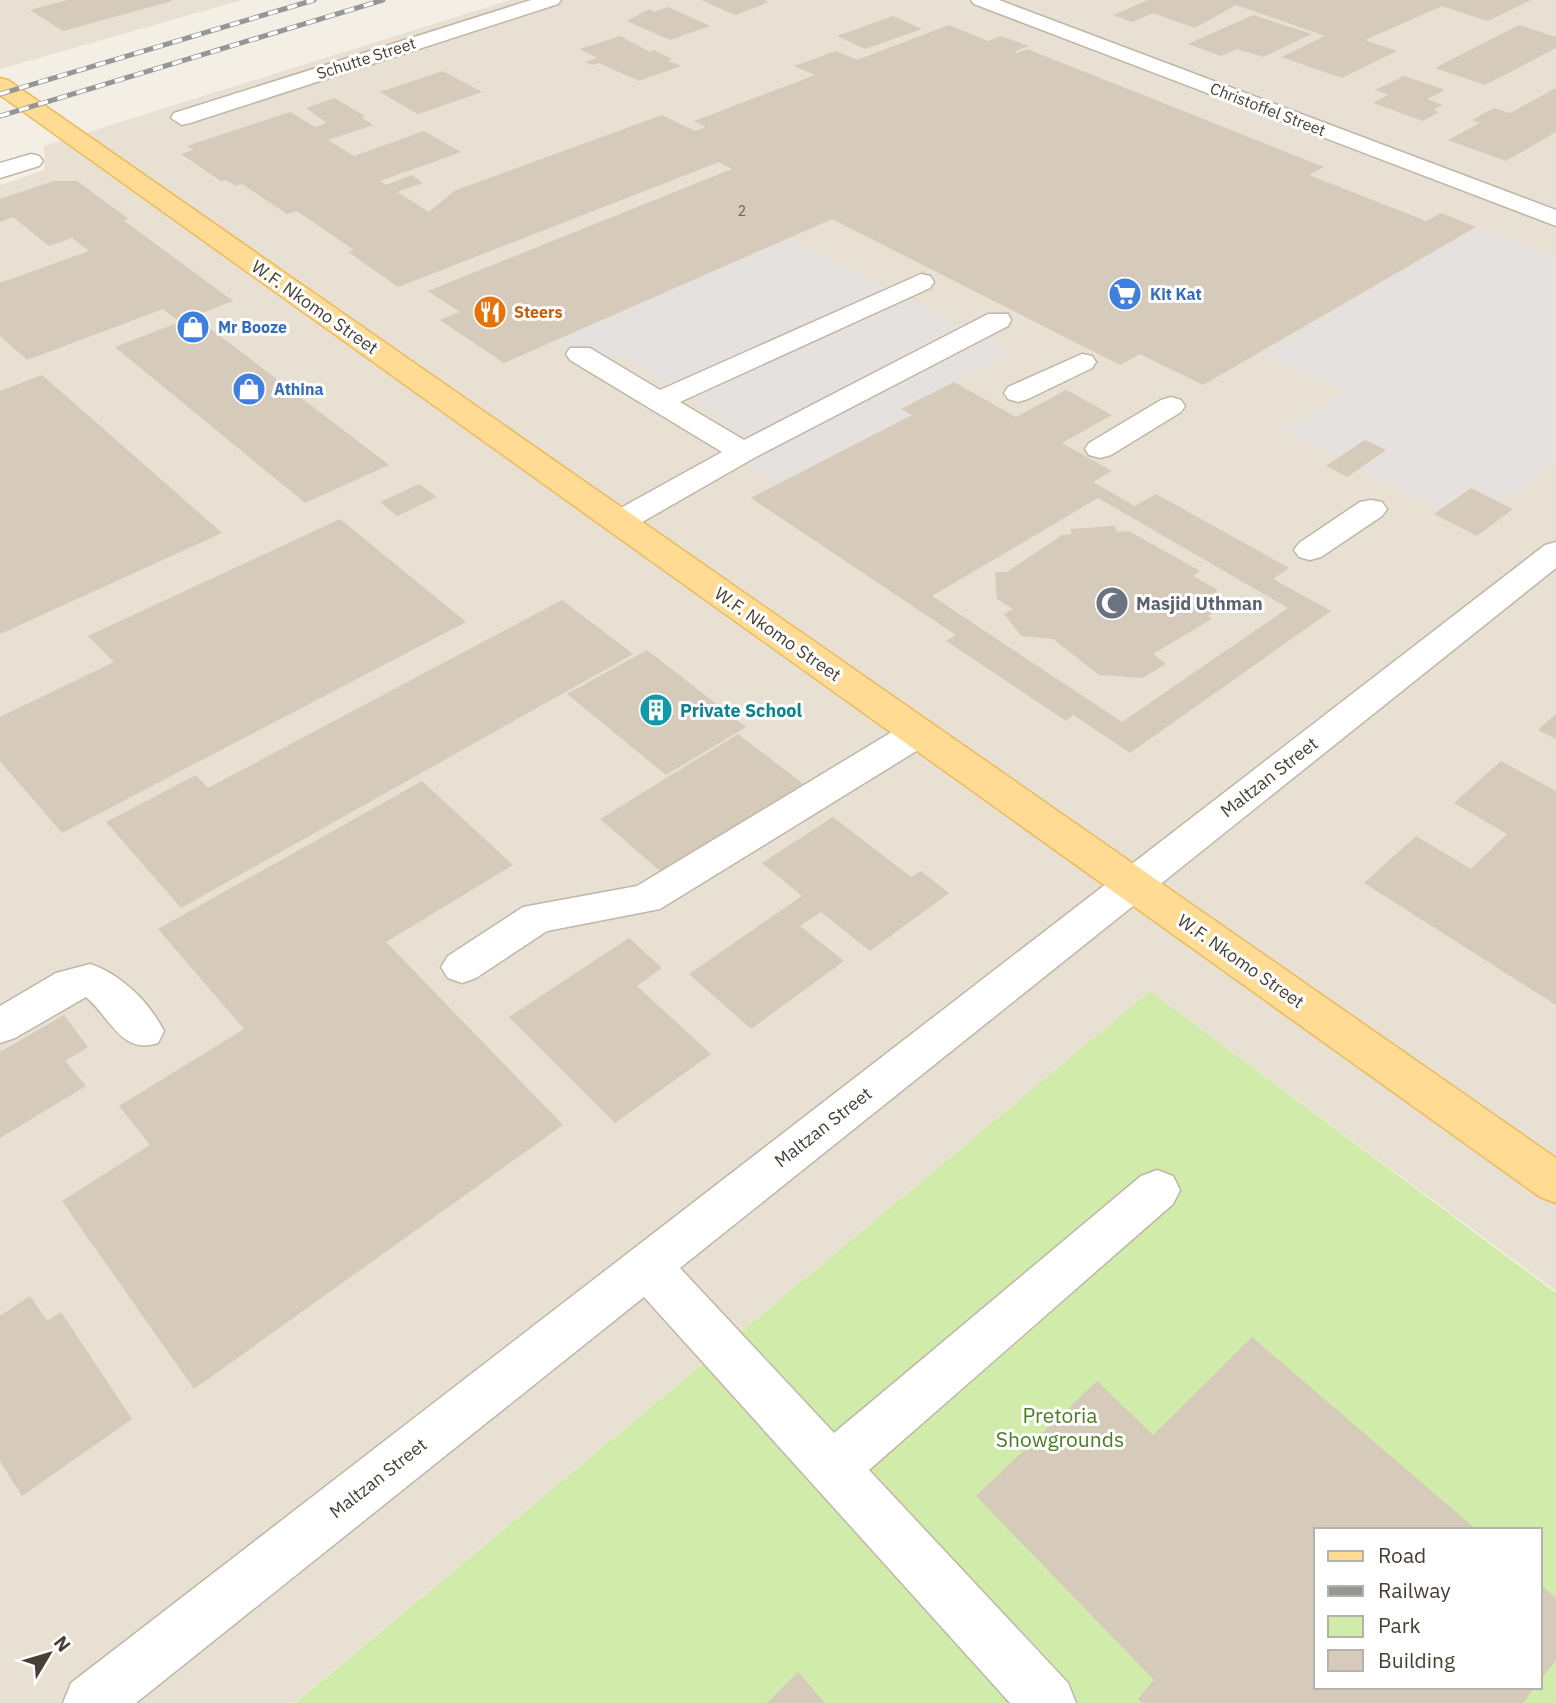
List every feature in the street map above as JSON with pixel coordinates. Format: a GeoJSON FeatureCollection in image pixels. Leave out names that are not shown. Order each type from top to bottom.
{"type":"FeatureCollection","features":[{"type":"Feature","properties":{"kind":"main road","name":"W.F. Nkomo Street"},"geometry":{"type":"LineString","coordinates":[[0,85],[1556,1183]]}},
{"type":"Feature","properties":{"kind":"street","name":"Schutte Street"},"geometry":{"type":"LineString","coordinates":[[182,118],[551,0]]}},
{"type":"Feature","properties":{"kind":"street","name":"Christoffel Street"},"geometry":{"type":"LineString","coordinates":[[981,0],[1556,219]]}},
{"type":"Feature","properties":{"kind":"street"},"geometry":{"type":"LineString","coordinates":[[0,171],[31,161]]}},
{"type":"Feature","properties":{"kind":"street"},"geometry":{"type":"LineString","coordinates":[[658,401],[921,282]]}},
{"type":"Feature","properties":{"kind":"street"},"geometry":{"type":"LineString","coordinates":[[619,522],[743,452],[998,320]]}},
{"type":"Feature","properties":{"kind":"street"},"geometry":{"type":"LineString","coordinates":[[580,355],[743,452]]}},
{"type":"Feature","properties":{"kind":"street"},"geometry":{"type":"LineString","coordinates":[[1018,393],[1082,362]]}},
{"type":"Feature","properties":{"kind":"street"},"geometry":{"type":"LineString","coordinates":[[1100,449],[1171,406]]}},
{"type":"Feature","properties":{"kind":"street"},"geometry":{"type":"LineString","coordinates":[[1310,551],[1371,509]]}},
{"type":"Feature","properties":{"kind":"street","name":"Maltzan Street"},"geometry":{"type":"LineString","coordinates":[[91,1703],[1556,552]]}},
{"type":"Feature","properties":{"kind":"street"},"geometry":{"type":"LineString","coordinates":[[462,967],[537,918],[646,899],[918,733]]}},
{"type":"Feature","properties":{"kind":"street"},"geometry":{"type":"LineString","coordinates":[[0,1026],[71,985],[90,980],[103,987],[144,1031]]}},
{"type":"Feature","properties":{"kind":"street"},"geometry":{"type":"LineString","coordinates":[[832,1468],[1157,1190]]}},
{"type":"Feature","properties":{"kind":"street"},"geometry":{"type":"LineString","coordinates":[[647,1266],[1048,1703]]}},
{"type":"Feature","properties":{"kind":"shaded area"},"geometry":{"type":"Polygon","coordinates":[[[0,0],[242,0],[0,69],[0,0]]]}},
{"type":"Feature","properties":{"kind":"shaded area"},"geometry":{"type":"Polygon","coordinates":[[[510,0],[1556,0],[1556,1291],[1150,991],[294,1703],[0,1703],[0,185],[45,170],[44,146],[510,0]]]}},
{"type":"Feature","properties":{"kind":"shaded area"},"geometry":{"type":"Polygon","coordinates":[[[1476,227],[1556,258],[1556,461],[1500,502],[1471,488],[1441,510],[1359,469],[1386,450],[1365,440],[1338,457],[1284,431],[1345,392],[1262,353],[1476,227]]]}},
{"type":"Feature","properties":{"kind":"shaded area"},"geometry":{"type":"Polygon","coordinates":[[[790,238],[1009,352],[902,409],[912,415],[778,485],[727,452],[731,424],[624,357],[580,357],[554,341],[790,238]]]}},
{"type":"Feature","properties":{"kind":"green space","name":"Pretoria Showgrounds"},"geometry":{"type":"Polygon","coordinates":[[[1150,991],[1556,1293],[1556,1703],[295,1703],[1150,991]]]}},
{"type":"Feature","properties":{"kind":"building"},"geometry":{"type":"Polygon","coordinates":[[[68,0],[172,1],[63,31],[30,10],[68,0]]]}},
{"type":"Feature","properties":{"kind":"building"},"geometry":{"type":"Polygon","coordinates":[[[701,0],[764,0],[769,2],[735,15],[701,0]]]}},
{"type":"Feature","properties":{"kind":"building"},"geometry":{"type":"Polygon","coordinates":[[[1148,0],[1531,0],[1488,21],[1442,6],[1365,40],[1397,51],[1342,78],[1281,57],[1325,36],[1236,5],[1195,28],[1153,13],[1132,22],[1113,15],[1148,0]]]}},
{"type":"Feature","properties":{"kind":"building"},"geometry":{"type":"Polygon","coordinates":[[[668,7],[710,26],[670,40],[627,21],[649,9],[654,12],[668,7]]]}},
{"type":"Feature","properties":{"kind":"building"},"geometry":{"type":"Polygon","coordinates":[[[1253,15],[1312,34],[1263,57],[1237,49],[1221,56],[1188,44],[1253,15]]]}},
{"type":"Feature","properties":{"kind":"building"},"geometry":{"type":"Polygon","coordinates":[[[893,16],[922,29],[865,49],[837,36],[893,16]]]}},
{"type":"Feature","properties":{"kind":"building"},"geometry":{"type":"Polygon","coordinates":[[[949,25],[988,41],[1001,36],[1028,46],[1014,52],[1027,49],[1324,167],[1309,175],[1426,221],[1441,213],[1476,227],[1203,385],[1140,354],[1120,365],[832,219],[504,363],[440,320],[460,312],[428,291],[732,169],[719,162],[398,287],[348,252],[354,250],[297,211],[287,214],[242,184],[236,186],[225,180],[221,181],[181,154],[193,150],[187,146],[290,112],[315,127],[327,123],[306,108],[334,98],[365,116],[361,117],[373,125],[328,140],[354,156],[424,131],[461,152],[380,181],[386,185],[412,175],[423,183],[397,192],[429,212],[454,191],[662,115],[695,131],[706,127],[694,121],[815,75],[794,66],[836,51],[857,60],[949,25]]]}},
{"type":"Feature","properties":{"kind":"building"},"geometry":{"type":"Polygon","coordinates":[[[1519,25],[1556,37],[1556,48],[1485,85],[1435,68],[1519,25]]]}},
{"type":"Feature","properties":{"kind":"building"},"geometry":{"type":"Polygon","coordinates":[[[620,36],[650,52],[654,50],[672,59],[668,61],[681,66],[639,81],[599,63],[592,65],[585,62],[597,58],[580,49],[620,36]]]}},
{"type":"Feature","properties":{"kind":"building"},"geometry":{"type":"Polygon","coordinates":[[[443,71],[482,92],[418,114],[380,92],[443,71]]]}},
{"type":"Feature","properties":{"kind":"building"},"geometry":{"type":"Polygon","coordinates":[[[1404,76],[1445,90],[1427,99],[1443,105],[1433,110],[1439,112],[1423,121],[1373,103],[1388,95],[1375,90],[1404,76]]]}},
{"type":"Feature","properties":{"kind":"building"},"geometry":{"type":"Polygon","coordinates":[[[1556,88],[1556,132],[1506,161],[1448,140],[1480,123],[1472,120],[1494,108],[1510,113],[1556,88]]]}},
{"type":"Feature","properties":{"kind":"building"},"geometry":{"type":"Polygon","coordinates":[[[54,181],[77,181],[129,219],[123,220],[233,301],[194,316],[389,465],[305,503],[115,347],[180,322],[163,309],[27,360],[0,336],[0,283],[89,251],[72,238],[49,246],[13,217],[0,222],[0,199],[54,181]]]}},
{"type":"Feature","properties":{"kind":"building"},"geometry":{"type":"Polygon","coordinates":[[[42,375],[222,533],[0,634],[0,391],[42,375]]]}},
{"type":"Feature","properties":{"kind":"building"},"geometry":{"type":"Polygon","coordinates":[[[954,382],[1016,417],[1066,390],[1112,415],[1062,443],[1112,471],[1093,482],[1135,506],[1156,494],[1289,568],[1273,579],[1331,611],[1130,753],[1073,715],[1066,721],[946,641],[956,635],[751,498],[912,415],[901,409],[954,382]],[[1098,498],[932,596],[1122,722],[1288,608],[1098,498]]]}},
{"type":"Feature","properties":{"kind":"building"},"geometry":{"type":"Polygon","coordinates":[[[1365,440],[1386,450],[1347,477],[1326,466],[1365,440]]]}},
{"type":"Feature","properties":{"kind":"building"},"geometry":{"type":"Polygon","coordinates":[[[419,484],[437,497],[397,516],[380,502],[419,484]]]}},
{"type":"Feature","properties":{"kind":"building"},"geometry":{"type":"Polygon","coordinates":[[[1471,488],[1513,509],[1477,536],[1434,514],[1471,488]]]}},
{"type":"Feature","properties":{"kind":"building"},"geometry":{"type":"Polygon","coordinates":[[[340,519],[466,622],[62,833],[0,761],[0,717],[114,662],[88,636],[340,519]]]}},
{"type":"Feature","properties":{"kind":"building","name":"Masjid Uthman"},"geometry":{"type":"Polygon","coordinates":[[[1115,526],[1117,532],[1129,531],[1200,571],[1193,576],[1216,589],[1223,606],[1208,616],[1212,619],[1153,654],[1166,664],[1142,678],[1099,675],[1053,639],[1021,636],[1004,614],[1013,609],[997,599],[995,572],[1007,572],[1062,535],[1072,534],[1070,529],[1115,526]]]}},
{"type":"Feature","properties":{"kind":"building"},"geometry":{"type":"Polygon","coordinates":[[[562,600],[633,654],[181,908],[106,822],[196,775],[208,788],[562,600]]]}},
{"type":"Feature","properties":{"kind":"building","name":"Private School"},"geometry":{"type":"Polygon","coordinates":[[[647,650],[746,727],[666,775],[567,694],[647,650]]]}},
{"type":"Feature","properties":{"kind":"building"},"geometry":{"type":"Polygon","coordinates":[[[1556,714],[1556,739],[1538,730],[1556,714]]]}},
{"type":"Feature","properties":{"kind":"building"},"geometry":{"type":"Polygon","coordinates":[[[738,734],[806,786],[667,877],[600,819],[738,734]]]}},
{"type":"Feature","properties":{"kind":"building"},"geometry":{"type":"Polygon","coordinates":[[[1501,761],[1556,791],[1556,1005],[1364,883],[1416,836],[1471,869],[1507,834],[1454,803],[1501,761]]]}},
{"type":"Feature","properties":{"kind":"building"},"geometry":{"type":"Polygon","coordinates":[[[422,781],[513,865],[386,942],[563,1125],[194,1389],[62,1201],[150,1145],[119,1106],[244,1029],[158,929],[422,781]]]}},
{"type":"Feature","properties":{"kind":"building"},"geometry":{"type":"Polygon","coordinates":[[[833,817],[911,877],[921,871],[949,893],[870,951],[821,912],[800,926],[844,961],[751,1029],[689,974],[802,896],[762,863],[833,817]]]}},
{"type":"Feature","properties":{"kind":"building"},"geometry":{"type":"Polygon","coordinates":[[[629,938],[662,968],[637,986],[711,1054],[615,1123],[509,1017],[629,938]]]}},
{"type":"Feature","properties":{"kind":"building"},"geometry":{"type":"Polygon","coordinates":[[[64,1015],[88,1047],[65,1061],[86,1086],[0,1138],[0,1052],[64,1015]]]}},
{"type":"Feature","properties":{"kind":"building"},"geometry":{"type":"Polygon","coordinates":[[[30,1296],[47,1321],[61,1312],[132,1419],[22,1496],[0,1461],[0,1316],[30,1296]]]}},
{"type":"Feature","properties":{"kind":"building"},"geometry":{"type":"Polygon","coordinates":[[[1252,1337],[1475,1528],[1314,1528],[1314,1689],[1534,1689],[1523,1703],[1142,1703],[1138,1699],[1154,1680],[976,1496],[1097,1381],[1153,1435],[1252,1337]]]}},
{"type":"Feature","properties":{"kind":"building"},"geometry":{"type":"Polygon","coordinates":[[[1542,1586],[1556,1598],[1556,1660],[1542,1678],[1542,1586]]]}},
{"type":"Feature","properties":{"kind":"building"},"geometry":{"type":"Polygon","coordinates":[[[798,1672],[825,1703],[767,1703],[798,1672]]]}},
{"type":"Feature","properties":{"kind":"railway"},"geometry":{"type":"LineString","coordinates":[[0,94],[314,0]]}},
{"type":"Feature","properties":{"kind":"railway"},"geometry":{"type":"LineString","coordinates":[[0,116],[383,0]]}},
{"type":"Feature","properties":{"kind":"place","name":"Kit Kat"},"geometry":{"type":"Point","coordinates":[1125,294]}},
{"type":"Feature","properties":{"kind":"place","name":"Steers"},"geometry":{"type":"Point","coordinates":[490,312]}},
{"type":"Feature","properties":{"kind":"place","name":"Mr Booze"},"geometry":{"type":"Point","coordinates":[193,327]}},
{"type":"Feature","properties":{"kind":"place","name":"Athina"},"geometry":{"type":"Point","coordinates":[249,389]}},
{"type":"Feature","properties":{"kind":"place","name":"Masjid Uthman"},"geometry":{"type":"Point","coordinates":[1112,603]}},
{"type":"Feature","properties":{"kind":"place","name":"Private School"},"geometry":{"type":"Point","coordinates":[656,710]}}]}
